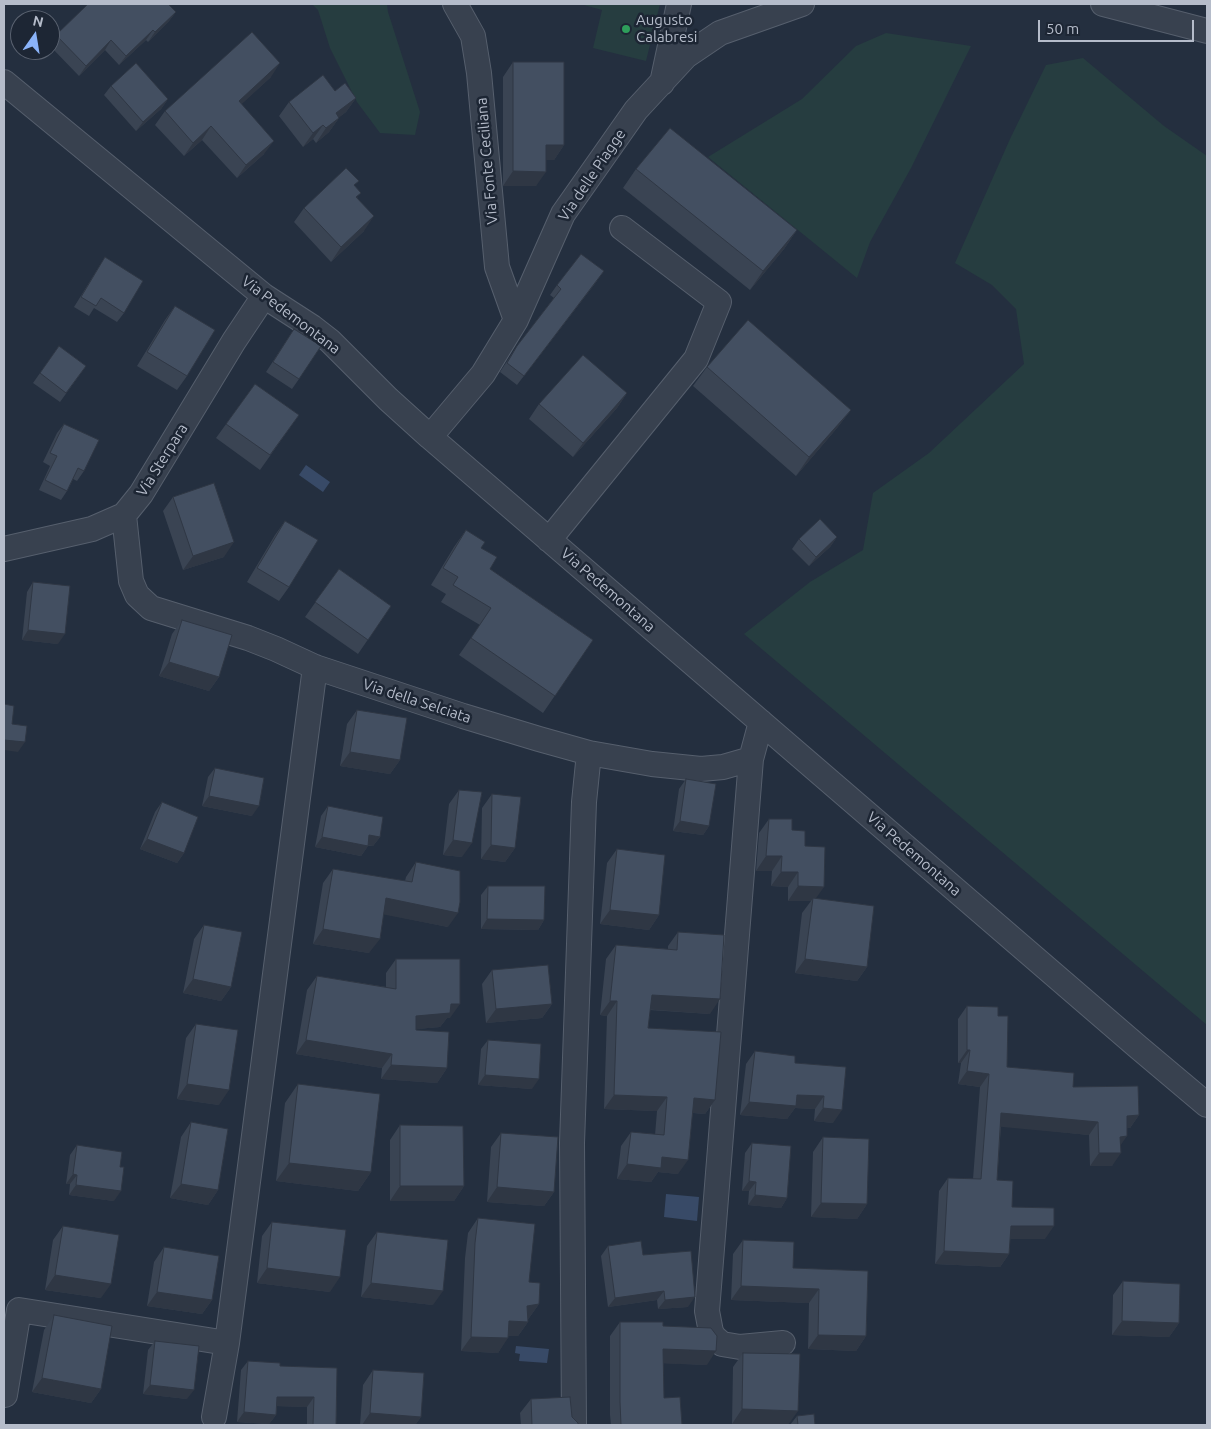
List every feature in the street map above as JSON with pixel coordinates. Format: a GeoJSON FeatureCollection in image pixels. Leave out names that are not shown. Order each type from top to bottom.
{"type":"FeatureCollection","features":[{"type":"Feature","properties":{"kind":"street","name":"Via Fonte Ceciliana"},"geometry":{"type":"LineString","coordinates":[[456,4],[473,36],[479,73],[497,267],[516,320]]}},
{"type":"Feature","properties":{"kind":"street"},"geometry":{"type":"LineString","coordinates":[[661,83],[679,4]]}},
{"type":"Feature","properties":{"kind":"street","name":"Via delle Piagge"},"geometry":{"type":"LineString","coordinates":[[430,437],[483,374],[516,320],[563,214],[636,110],[686,56],[720,34],[802,4]]}},
{"type":"Feature","properties":{"kind":"street"},"geometry":{"type":"LineString","coordinates":[[1103,4],[1207,32]]}},
{"type":"Feature","properties":{"kind":"street","name":"Via Pedemontana"},"geometry":{"type":"LineString","coordinates":[[4,82],[264,296],[330,341],[388,399],[430,437],[1207,1105]]}},
{"type":"Feature","properties":{"kind":"street"},"geometry":{"type":"LineString","coordinates":[[550,540],[696,358],[720,302],[622,228]]}},
{"type":"Feature","properties":{"kind":"street","name":"Via Sterpara"},"geometry":{"type":"LineString","coordinates":[[4,549],[92,529],[124,515],[141,494],[234,341],[264,296]]}},
{"type":"Feature","properties":{"kind":"street","name":"Via della Selciata"},"geometry":{"type":"LineString","coordinates":[[124,515],[131,581],[137,595],[151,608],[262,643],[315,667],[497,727],[590,752],[652,764],[701,769],[722,767],[751,759]]}},
{"type":"Feature","properties":{"kind":"street"},"geometry":{"type":"LineString","coordinates":[[214,1417],[227,1343],[315,667]]}},
{"type":"Feature","properties":{"kind":"street"},"geometry":{"type":"LineString","coordinates":[[761,722],[751,759],[708,1311],[711,1332],[714,1338],[722,1344],[740,1347],[783,1343]]}},
{"type":"Feature","properties":{"kind":"street"},"geometry":{"type":"LineString","coordinates":[[574,1425],[572,1143],[584,802],[590,752]]}},
{"type":"Feature","properties":{"kind":"street"},"geometry":{"type":"LineString","coordinates":[[5,1394],[19,1310],[227,1343]]}},
{"type":"Feature","properties":{"kind":"green space"},"geometry":{"type":"Polygon","coordinates":[[[312,4],[387,4],[420,112],[415,135],[380,133],[357,102],[330,48],[318,10],[312,4]]]}},
{"type":"Feature","properties":{"kind":"green space","name":"Augusto Calabresi"},"geometry":{"type":"Polygon","coordinates":[[[585,4],[660,4],[646,61],[593,48],[602,10],[585,4]]]}},
{"type":"Feature","properties":{"kind":"green space"},"geometry":{"type":"Polygon","coordinates":[[[886,33],[971,46],[911,168],[870,242],[857,278],[708,157],[802,99],[856,46],[886,33]]]}},
{"type":"Feature","properties":{"kind":"green space"},"geometry":{"type":"Polygon","coordinates":[[[1083,58],[1164,126],[1207,156],[1207,1025],[744,634],[810,582],[863,550],[873,493],[929,453],[1024,364],[1016,309],[992,285],[955,263],[1010,139],[1046,65],[1083,58]]]}},
{"type":"Feature","properties":{"kind":"water"},"geometry":{"type":"Polygon","coordinates":[[[306,465],[330,482],[323,492],[299,475],[306,465]]]}},
{"type":"Feature","properties":{"kind":"water"},"geometry":{"type":"Polygon","coordinates":[[[666,1194],[699,1197],[697,1221],[664,1217],[666,1194]]]}},
{"type":"Feature","properties":{"kind":"water"},"geometry":{"type":"Polygon","coordinates":[[[516,1346],[549,1349],[547,1363],[519,1361],[520,1354],[515,1353],[516,1346]]]}},
{"type":"Feature","properties":{"kind":"building"},"geometry":{"type":"Polygon","coordinates":[[[88,4],[168,4],[176,12],[155,32],[153,30],[126,56],[111,40],[86,66],[60,39],[60,31],[88,4]]]}},
{"type":"Feature","properties":{"kind":"building"},"geometry":{"type":"Polygon","coordinates":[[[252,32],[280,63],[239,101],[274,141],[246,165],[211,126],[193,143],[165,111],[252,32]]]}},
{"type":"Feature","properties":{"kind":"building"},"geometry":{"type":"Polygon","coordinates":[[[513,62],[564,62],[564,145],[546,145],[546,172],[513,171],[513,62]]]}},
{"type":"Feature","properties":{"kind":"building"},"geometry":{"type":"Polygon","coordinates":[[[136,63],[168,99],[143,122],[111,86],[136,63]]]}},
{"type":"Feature","properties":{"kind":"building"},"geometry":{"type":"Polygon","coordinates":[[[323,75],[335,91],[345,83],[356,98],[336,113],[339,118],[326,128],[323,125],[313,133],[289,102],[323,75]]]}},
{"type":"Feature","properties":{"kind":"building"},"geometry":{"type":"Polygon","coordinates":[[[670,128],[797,230],[763,271],[636,169],[670,128]]]}},
{"type":"Feature","properties":{"kind":"building"},"geometry":{"type":"Polygon","coordinates":[[[346,168],[359,181],[354,185],[361,193],[356,197],[374,216],[341,247],[304,208],[346,168]]]}},
{"type":"Feature","properties":{"kind":"building"},"geometry":{"type":"Polygon","coordinates":[[[581,254],[604,271],[524,376],[507,363],[517,346],[561,289],[557,285],[581,254]]]}},
{"type":"Feature","properties":{"kind":"building"},"geometry":{"type":"Polygon","coordinates":[[[105,257],[143,281],[124,313],[101,298],[96,306],[81,297],[105,257]]]}},
{"type":"Feature","properties":{"kind":"building"},"geometry":{"type":"Polygon","coordinates":[[[175,306],[215,330],[187,376],[147,352],[175,306]]]}},
{"type":"Feature","properties":{"kind":"building"},"geometry":{"type":"Polygon","coordinates":[[[748,320],[851,410],[809,457],[707,367],[748,320]]]}},
{"type":"Feature","properties":{"kind":"building"},"geometry":{"type":"Polygon","coordinates":[[[294,329],[321,346],[299,379],[273,362],[294,329]]]}},
{"type":"Feature","properties":{"kind":"building"},"geometry":{"type":"Polygon","coordinates":[[[59,346],[86,366],[66,393],[40,373],[59,346]]]}},
{"type":"Feature","properties":{"kind":"building"},"geometry":{"type":"Polygon","coordinates":[[[583,355],[627,393],[583,443],[539,404],[583,355]]]}},
{"type":"Feature","properties":{"kind":"building"},"geometry":{"type":"Polygon","coordinates":[[[255,384],[299,415],[270,455],[226,424],[255,384]]]}},
{"type":"Feature","properties":{"kind":"building"},"geometry":{"type":"Polygon","coordinates":[[[64,424],[99,440],[84,471],[78,468],[67,491],[45,480],[57,456],[50,453],[64,424]]]}},
{"type":"Feature","properties":{"kind":"building"},"geometry":{"type":"Polygon","coordinates":[[[214,483],[234,542],[193,556],[173,497],[214,483]]]}},
{"type":"Feature","properties":{"kind":"building"},"geometry":{"type":"Polygon","coordinates":[[[820,519],[837,537],[816,557],[799,539],[820,519]]]}},
{"type":"Feature","properties":{"kind":"building"},"geometry":{"type":"Polygon","coordinates":[[[285,521],[318,540],[289,587],[257,568],[285,521]]]}},
{"type":"Feature","properties":{"kind":"building"},"geometry":{"type":"Polygon","coordinates":[[[466,530],[485,542],[481,548],[497,557],[490,569],[593,640],[555,696],[471,638],[491,608],[453,585],[458,577],[443,568],[466,530]]]}},
{"type":"Feature","properties":{"kind":"building"},"geometry":{"type":"Polygon","coordinates":[[[339,569],[391,606],[368,640],[315,602],[339,569]]]}},
{"type":"Feature","properties":{"kind":"building"},"geometry":{"type":"Polygon","coordinates":[[[33,582],[70,586],[65,634],[28,630],[33,582]]]}},
{"type":"Feature","properties":{"kind":"building"},"geometry":{"type":"Polygon","coordinates":[[[182,620],[232,635],[219,677],[169,662],[182,620]]]}},
{"type":"Feature","properties":{"kind":"building"},"geometry":{"type":"Polygon","coordinates":[[[4,704],[14,706],[12,724],[27,726],[25,742],[4,740],[4,704]]]}},
{"type":"Feature","properties":{"kind":"building"},"geometry":{"type":"Polygon","coordinates":[[[357,710],[407,718],[400,760],[350,752],[357,710]]]}},
{"type":"Feature","properties":{"kind":"building"},"geometry":{"type":"Polygon","coordinates":[[[215,768],[264,778],[259,806],[209,796],[215,768]]]}},
{"type":"Feature","properties":{"kind":"building"},"geometry":{"type":"Polygon","coordinates":[[[686,779],[716,784],[709,826],[680,821],[686,779]]]}},
{"type":"Feature","properties":{"kind":"building"},"geometry":{"type":"Polygon","coordinates":[[[459,790],[482,792],[472,843],[453,840],[459,790]]]}},
{"type":"Feature","properties":{"kind":"building"},"geometry":{"type":"Polygon","coordinates":[[[492,794],[521,797],[515,848],[491,845],[492,794]]]}},
{"type":"Feature","properties":{"kind":"building"},"geometry":{"type":"Polygon","coordinates":[[[162,802],[198,817],[184,853],[147,839],[162,802]]]}},
{"type":"Feature","properties":{"kind":"building"},"geometry":{"type":"Polygon","coordinates":[[[328,806],[383,817],[380,837],[369,835],[368,846],[322,837],[328,806]]]}},
{"type":"Feature","properties":{"kind":"building"},"geometry":{"type":"Polygon","coordinates":[[[769,819],[792,819],[792,830],[805,831],[805,846],[825,847],[824,887],[798,886],[798,872],[781,872],[782,856],[766,856],[769,819]]]}},
{"type":"Feature","properties":{"kind":"building"},"geometry":{"type":"Polygon","coordinates":[[[617,849],[665,855],[659,915],[610,910],[617,849]]]}},
{"type":"Feature","properties":{"kind":"building"},"geometry":{"type":"Polygon","coordinates":[[[416,862],[460,871],[458,913],[386,898],[380,939],[323,929],[333,869],[412,882],[416,862]]]}},
{"type":"Feature","properties":{"kind":"building"},"geometry":{"type":"Polygon","coordinates":[[[488,886],[545,886],[544,920],[487,919],[488,886]]]}},
{"type":"Feature","properties":{"kind":"building"},"geometry":{"type":"Polygon","coordinates":[[[813,898],[874,906],[867,967],[805,959],[813,898]]]}},
{"type":"Feature","properties":{"kind":"building"},"geometry":{"type":"Polygon","coordinates":[[[204,925],[242,932],[231,987],[193,979],[204,925]]]}},
{"type":"Feature","properties":{"kind":"building"},"geometry":{"type":"Polygon","coordinates":[[[678,932],[724,935],[720,999],[652,995],[648,1028],[721,1032],[715,1100],[694,1098],[688,1160],[662,1157],[661,1168],[627,1164],[631,1132],[664,1135],[667,1097],[614,1095],[617,1001],[610,1001],[616,945],[677,950],[678,932]]]}},
{"type":"Feature","properties":{"kind":"building"},"geometry":{"type":"Polygon","coordinates":[[[396,959],[460,959],[460,1004],[451,1004],[450,1013],[416,1016],[416,1030],[449,1032],[447,1068],[391,1065],[392,1054],[306,1040],[317,976],[396,989],[396,959]]]}},
{"type":"Feature","properties":{"kind":"building"},"geometry":{"type":"Polygon","coordinates":[[[548,965],[552,1004],[496,1009],[492,970],[548,965]]]}},
{"type":"Feature","properties":{"kind":"building"},"geometry":{"type":"Polygon","coordinates":[[[967,1006],[998,1007],[998,1016],[1008,1016],[1007,1067],[1074,1073],[1073,1087],[1138,1086],[1139,1115],[1127,1116],[1127,1136],[1120,1137],[1121,1153],[1099,1153],[1098,1122],[1001,1113],[997,1180],[1013,1181],[1012,1207],[1054,1208],[1054,1226],[1011,1226],[1009,1254],[944,1251],[948,1178],[981,1179],[989,1074],[967,1071],[970,1050],[967,1050],[967,1006]]]}},
{"type":"Feature","properties":{"kind":"building"},"geometry":{"type":"Polygon","coordinates":[[[196,1024],[238,1030],[229,1090],[187,1084],[196,1024]]]}},
{"type":"Feature","properties":{"kind":"building"},"geometry":{"type":"Polygon","coordinates":[[[488,1040],[541,1044],[539,1079],[485,1075],[488,1040]]]}},
{"type":"Feature","properties":{"kind":"building"},"geometry":{"type":"Polygon","coordinates":[[[755,1051],[795,1056],[795,1063],[846,1067],[842,1110],[823,1108],[824,1096],[797,1095],[796,1106],[749,1102],[755,1051]]]}},
{"type":"Feature","properties":{"kind":"building"},"geometry":{"type":"Polygon","coordinates":[[[298,1084],[380,1094],[371,1172],[289,1163],[298,1084]]]}},
{"type":"Feature","properties":{"kind":"building"},"geometry":{"type":"Polygon","coordinates":[[[191,1122],[228,1129],[218,1190],[181,1184],[191,1122]]]}},
{"type":"Feature","properties":{"kind":"building"},"geometry":{"type":"Polygon","coordinates":[[[400,1125],[463,1126],[464,1186],[400,1186],[400,1125]]]}},
{"type":"Feature","properties":{"kind":"building"},"geometry":{"type":"Polygon","coordinates":[[[501,1133],[558,1137],[554,1192],[497,1187],[501,1133]]]}},
{"type":"Feature","properties":{"kind":"building"},"geometry":{"type":"Polygon","coordinates":[[[823,1137],[869,1139],[867,1204],[821,1203],[823,1137]]]}},
{"type":"Feature","properties":{"kind":"building"},"geometry":{"type":"Polygon","coordinates":[[[752,1143],[791,1146],[787,1198],[755,1195],[756,1182],[749,1181],[752,1143]]]}},
{"type":"Feature","properties":{"kind":"building"},"geometry":{"type":"Polygon","coordinates":[[[77,1145],[122,1152],[120,1167],[124,1167],[121,1191],[76,1185],[77,1175],[73,1174],[77,1145]]]}},
{"type":"Feature","properties":{"kind":"building"},"geometry":{"type":"Polygon","coordinates":[[[478,1218],[535,1224],[529,1282],[540,1283],[539,1304],[527,1306],[528,1322],[509,1321],[508,1338],[471,1337],[475,1243],[478,1218]]]}},
{"type":"Feature","properties":{"kind":"building"},"geometry":{"type":"Polygon","coordinates":[[[272,1222],[346,1230],[340,1277],[267,1268],[272,1222]]]}},
{"type":"Feature","properties":{"kind":"building"},"geometry":{"type":"Polygon","coordinates":[[[63,1226],[119,1235],[111,1284],[55,1275],[63,1226]]]}},
{"type":"Feature","properties":{"kind":"building"},"geometry":{"type":"Polygon","coordinates":[[[377,1232],[448,1240],[443,1291],[371,1283],[377,1232]]]}},
{"type":"Feature","properties":{"kind":"building"},"geometry":{"type":"Polygon","coordinates":[[[743,1240],[794,1242],[793,1268],[868,1271],[866,1336],[818,1335],[819,1289],[741,1286],[743,1240]]]}},
{"type":"Feature","properties":{"kind":"building"},"geometry":{"type":"Polygon","coordinates":[[[641,1241],[643,1255],[691,1251],[695,1297],[665,1300],[664,1291],[615,1298],[608,1246],[641,1241]]]}},
{"type":"Feature","properties":{"kind":"building"},"geometry":{"type":"Polygon","coordinates":[[[164,1247],[219,1256],[212,1300],[157,1292],[164,1247]]]}},
{"type":"Feature","properties":{"kind":"building"},"geometry":{"type":"Polygon","coordinates":[[[1123,1281],[1180,1284],[1179,1323],[1122,1321],[1123,1281]]]}},
{"type":"Feature","properties":{"kind":"building"},"geometry":{"type":"Polygon","coordinates":[[[54,1315],[112,1326],[101,1389],[42,1378],[54,1315]]]}},
{"type":"Feature","properties":{"kind":"building"},"geometry":{"type":"Polygon","coordinates":[[[620,1322],[663,1322],[663,1326],[711,1328],[717,1336],[716,1351],[663,1349],[664,1398],[680,1397],[682,1425],[621,1425],[620,1322]]]}},
{"type":"Feature","properties":{"kind":"building"},"geometry":{"type":"Polygon","coordinates":[[[155,1341],[199,1346],[194,1390],[150,1385],[155,1341]]]}},
{"type":"Feature","properties":{"kind":"building"},"geometry":{"type":"Polygon","coordinates":[[[743,1353],[800,1354],[798,1411],[742,1409],[743,1353]]]}},
{"type":"Feature","properties":{"kind":"building"},"geometry":{"type":"Polygon","coordinates":[[[248,1361],[280,1363],[280,1366],[337,1368],[336,1425],[313,1425],[314,1397],[277,1397],[276,1415],[244,1412],[248,1361]]]}},
{"type":"Feature","properties":{"kind":"building"},"geometry":{"type":"Polygon","coordinates":[[[373,1370],[424,1373],[421,1417],[370,1413],[373,1370]]]}},
{"type":"Feature","properties":{"kind":"building"},"geometry":{"type":"Polygon","coordinates":[[[570,1397],[572,1417],[578,1425],[532,1425],[531,1399],[570,1397]]]}},
{"type":"Feature","properties":{"kind":"building"},"geometry":{"type":"Polygon","coordinates":[[[814,1414],[815,1425],[798,1425],[797,1416],[814,1414]]]}},
{"type":"Feature","properties":{"kind":"place","name":"Augusto Calabresi"},"geometry":{"type":"Point","coordinates":[626,29]}}]}
